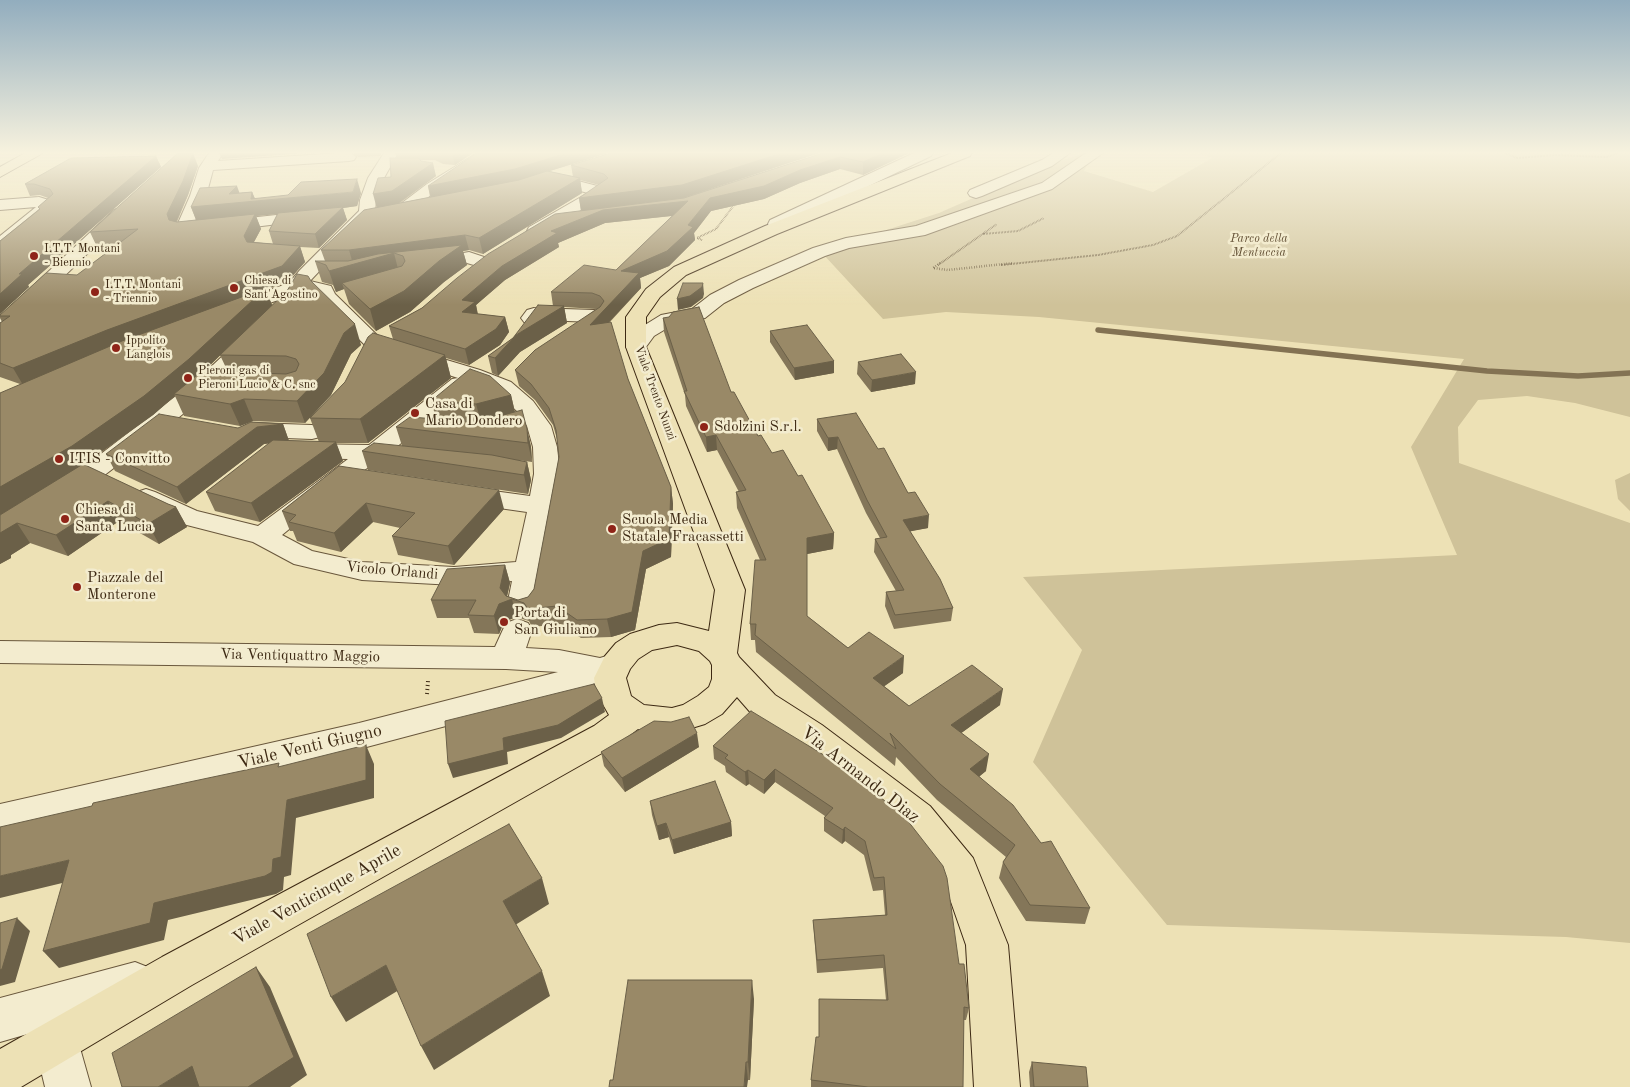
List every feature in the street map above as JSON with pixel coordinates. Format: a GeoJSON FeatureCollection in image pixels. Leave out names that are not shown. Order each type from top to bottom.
{"type":"FeatureCollection","features":[{"type":"Feature","properties":{"kind":"main road","name":"Viale Trento Nunzi"},"geometry":{"type":"LineString","coordinates":[[725,659],[730,590],[636,347],[636,317],[653,293],[680,271],[771,230],[837,204]]}},
{"type":"Feature","properties":{"kind":"main road"},"geometry":{"type":"LineString","coordinates":[[695,636],[730,590]]}},
{"type":"Feature","properties":{"kind":"main road"},"geometry":{"type":"LineString","coordinates":[[677,634],[695,636],[710,643],[725,659],[728,679],[723,692],[710,705],[692,715],[672,720],[651,720],[633,715],[619,705],[612,692],[608,666],[642,642],[659,636],[677,634]]}},
{"type":"Feature","properties":{"kind":"main road","name":"Via Armando Diaz"},"geometry":{"type":"LineString","coordinates":[[725,659],[763,704],[810,734],[917,817],[959,870],[987,945],[997,1087]]}},
{"type":"Feature","properties":{"kind":"main road"},"geometry":{"type":"LineString","coordinates":[[710,705],[763,704]]}},
{"type":"Feature","properties":{"kind":"main road","name":"Viale Venticinque Aprile"},"geometry":{"type":"LineString","coordinates":[[0,1074],[177,971],[606,735],[633,715]]}},
{"type":"Feature","properties":{"kind":"street"},"geometry":{"type":"LineString","coordinates":[[0,244],[50,205],[45,204]]}},
{"type":"Feature","properties":{"kind":"street"},"geometry":{"type":"LineString","coordinates":[[0,328],[130,204]]}},
{"type":"Feature","properties":{"kind":"street"},"geometry":{"type":"LineString","coordinates":[[195,204],[183,230],[276,220],[400,212],[437,204]]}},
{"type":"Feature","properties":{"kind":"street"},"geometry":{"type":"LineString","coordinates":[[215,317],[301,272],[324,256],[350,215],[364,204]]}},
{"type":"Feature","properties":{"kind":"street"},"geometry":{"type":"LineString","coordinates":[[400,212],[411,204]]}},
{"type":"Feature","properties":{"kind":"street"},"geometry":{"type":"LineString","coordinates":[[522,239],[582,204]]}},
{"type":"Feature","properties":{"kind":"street"},"geometry":{"type":"LineString","coordinates":[[771,230],[776,224],[819,204]]}},
{"type":"Feature","properties":{"kind":"street"},"geometry":{"type":"LineString","coordinates":[[636,347],[647,332],[668,319],[698,314],[717,300],[746,284],[819,252],[952,204]]}},
{"type":"Feature","properties":{"kind":"street"},"geometry":{"type":"LineString","coordinates":[[846,243],[918,231],[996,204]]}},
{"type":"Feature","properties":{"kind":"street"},"geometry":{"type":"LineString","coordinates":[[544,225],[596,216]]}},
{"type":"Feature","properties":{"kind":"street"},"geometry":{"type":"LineString","coordinates":[[268,236],[276,220]]}},
{"type":"Feature","properties":{"kind":"street"},"geometry":{"type":"LineString","coordinates":[[410,266],[469,257],[491,258],[468,275]]}},
{"type":"Feature","properties":{"kind":"street"},"geometry":{"type":"LineString","coordinates":[[301,272],[336,275]]}},
{"type":"Feature","properties":{"kind":"street"},"geometry":{"type":"LineString","coordinates":[[301,272],[324,290],[326,296],[340,299],[379,341],[402,355],[472,375],[510,380],[539,426],[545,447],[547,474],[530,570],[519,618],[506,658]]}},
{"type":"Feature","properties":{"kind":"street"},"geometry":{"type":"LineString","coordinates":[[0,529],[110,480],[167,430],[206,384],[286,306],[301,272]]}},
{"type":"Feature","properties":{"kind":"street"},"geometry":{"type":"LineString","coordinates":[[518,336],[534,314],[594,316],[569,334]]}},
{"type":"Feature","properties":{"kind":"street"},"geometry":{"type":"LineString","coordinates":[[360,364],[364,355],[379,341]]}},
{"type":"Feature","properties":{"kind":"street"},"geometry":{"type":"LineString","coordinates":[[264,536],[340,475],[375,452],[472,375],[494,360]]}},
{"type":"Feature","properties":{"kind":"street"},"geometry":{"type":"LineString","coordinates":[[206,384],[235,385]]}},
{"type":"Feature","properties":{"kind":"street"},"geometry":{"type":"LineString","coordinates":[[507,424],[533,417]]}},
{"type":"Feature","properties":{"kind":"street"},"geometry":{"type":"LineString","coordinates":[[259,449],[318,425],[253,430],[244,436],[259,449],[375,452],[405,455]]}},
{"type":"Feature","properties":{"kind":"street"},"geometry":{"type":"LineString","coordinates":[[409,425],[436,428]]}},
{"type":"Feature","properties":{"kind":"street"},"geometry":{"type":"LineString","coordinates":[[522,470],[547,474]]}},
{"type":"Feature","properties":{"kind":"street"},"geometry":{"type":"LineString","coordinates":[[340,475],[376,481]]}},
{"type":"Feature","properties":{"kind":"street","name":"Vicolo Orlandi"},"geometry":{"type":"LineString","coordinates":[[110,480],[188,517],[264,536],[304,558],[362,571],[454,576],[530,570]]}},
{"type":"Feature","properties":{"kind":"street"},"geometry":{"type":"LineString","coordinates":[[439,491],[542,506]]}},
{"type":"Feature","properties":{"kind":"street"},"geometry":{"type":"LineString","coordinates":[[188,517],[211,499]]}},
{"type":"Feature","properties":{"kind":"street","name":"Via Ventiquattro Maggio"},"geometry":{"type":"LineString","coordinates":[[0,652],[506,658],[608,666]]}},
{"type":"Feature","properties":{"kind":"street","name":"Viale Venti Giugno"},"geometry":{"type":"LineString","coordinates":[[0,820],[360,736],[563,683],[608,666]]}},
{"type":"Feature","properties":{"kind":"street"},"geometry":{"type":"LineString","coordinates":[[0,1020],[177,971]]}},
{"type":"Feature","properties":{"kind":"street"},"geometry":{"type":"LineString","coordinates":[[56,1041],[68,1087]]}},
{"type":"Feature","properties":{"kind":"path"},"geometry":{"type":"LineString","coordinates":[[728,250],[697,238],[716,229],[735,206],[732,204]]}},
{"type":"Feature","properties":{"kind":"path"},"geometry":{"type":"LineString","coordinates":[[997,224],[932,268],[948,270],[1131,250],[1153,245],[1177,236],[1193,226],[1220,204]]}},
{"type":"Feature","properties":{"kind":"path"},"geometry":{"type":"LineString","coordinates":[[983,234],[1018,231],[1044,218]]}},
{"type":"Feature","properties":{"kind":"green space","name":"Parco della Mentuccia"},"geometry":{"type":"Polygon","coordinates":[[[960,204],[1630,204],[1630,417],[1575,403],[1527,396],[1478,400],[1458,427],[1459,463],[1630,523],[1630,943],[1566,937],[1167,925],[1033,762],[1082,650],[1023,577],[1457,555],[1411,447],[1464,359],[1039,317],[946,312],[883,319],[823,254],[846,243],[939,213],[960,204]]]}},
{"type":"Feature","properties":{"kind":"green space"},"geometry":{"type":"Polygon","coordinates":[[[1630,473],[1630,511],[1618,499],[1615,480],[1630,473]]]}},
{"type":"Feature","properties":{"kind":"building"},"geometry":{"type":"Polygon","coordinates":[[[42,204],[101,204],[19,274],[22,274],[0,294],[0,241],[40,209],[38,207],[42,204]]]}},
{"type":"Feature","properties":{"kind":"building"},"geometry":{"type":"Polygon","coordinates":[[[121,204],[172,204],[167,214],[169,220],[177,222],[255,214],[244,236],[247,242],[300,246],[282,266],[107,330],[13,368],[0,363],[0,323],[10,316],[0,315],[46,273],[77,275],[138,229],[90,232],[121,204]]]}},
{"type":"Feature","properties":{"kind":"building"},"geometry":{"type":"Polygon","coordinates":[[[193,204],[226,204],[191,207],[193,204]]]}},
{"type":"Feature","properties":{"kind":"building"},"geometry":{"type":"Polygon","coordinates":[[[396,204],[537,204],[479,238],[465,235],[349,250],[321,250],[364,210],[396,204]]]}},
{"type":"Feature","properties":{"kind":"building"},"geometry":{"type":"Polygon","coordinates":[[[638,204],[662,204],[603,210],[551,231],[557,233],[502,266],[462,300],[475,302],[462,312],[505,317],[496,329],[465,349],[389,326],[422,308],[488,254],[555,214],[638,204]]]}},
{"type":"Feature","properties":{"kind":"building"},"geometry":{"type":"Polygon","coordinates":[[[685,204],[705,204],[688,225],[693,227],[667,251],[621,271],[639,273],[590,325],[611,322],[628,379],[671,487],[669,539],[643,551],[632,612],[607,619],[577,620],[557,606],[528,609],[524,603],[512,599],[499,604],[494,616],[468,615],[476,600],[431,600],[447,569],[505,565],[500,588],[506,596],[518,600],[528,597],[534,589],[559,457],[556,430],[549,408],[531,384],[515,370],[535,350],[600,307],[604,301],[600,296],[592,293],[551,292],[584,265],[616,270],[685,204]]]}},
{"type":"Feature","properties":{"kind":"building"},"geometry":{"type":"Polygon","coordinates":[[[343,207],[315,234],[269,231],[278,213],[343,207]]]}},
{"type":"Feature","properties":{"kind":"building"},"geometry":{"type":"Polygon","coordinates":[[[462,245],[439,261],[404,291],[370,309],[342,283],[402,266],[405,261],[403,256],[394,253],[329,271],[326,265],[315,261],[348,261],[378,254],[462,245]]]}},
{"type":"Feature","properties":{"kind":"building"},"geometry":{"type":"Polygon","coordinates":[[[297,274],[308,276],[355,324],[344,333],[324,373],[297,401],[244,399],[230,404],[174,394],[202,371],[286,374],[296,371],[299,364],[296,359],[286,356],[220,355],[287,291],[297,274]]]}},
{"type":"Feature","properties":{"kind":"building"},"geometry":{"type":"Polygon","coordinates":[[[683,283],[703,283],[702,287],[690,296],[677,299],[683,283]]]}},
{"type":"Feature","properties":{"kind":"building"},"geometry":{"type":"Polygon","coordinates":[[[266,288],[189,359],[144,396],[72,446],[0,487],[0,393],[122,341],[266,288]]]}},
{"type":"Feature","properties":{"kind":"building"},"geometry":{"type":"Polygon","coordinates":[[[538,305],[564,306],[516,335],[495,358],[488,356],[513,338],[538,305]]]}},
{"type":"Feature","properties":{"kind":"building"},"geometry":{"type":"Polygon","coordinates":[[[699,307],[731,392],[734,392],[758,436],[761,435],[772,453],[783,450],[798,476],[802,475],[834,533],[807,538],[807,616],[848,648],[869,632],[904,656],[873,678],[909,706],[972,665],[1003,689],[951,725],[989,754],[970,769],[1013,805],[1041,843],[1051,841],[1090,908],[1030,905],[1003,862],[1015,845],[940,784],[890,733],[896,749],[755,635],[756,624],[750,624],[755,560],[766,560],[736,492],[746,490],[716,435],[706,437],[684,391],[687,391],[663,318],[669,317],[673,312],[699,307]]]}},
{"type":"Feature","properties":{"kind":"building"},"geometry":{"type":"Polygon","coordinates":[[[807,325],[834,361],[794,368],[770,331],[807,325]]]}},
{"type":"Feature","properties":{"kind":"building"},"geometry":{"type":"Polygon","coordinates":[[[373,333],[445,355],[360,419],[310,418],[345,382],[368,337],[373,333]]]}},
{"type":"Feature","properties":{"kind":"building"},"geometry":{"type":"Polygon","coordinates":[[[901,354],[916,372],[872,380],[858,362],[901,354]]]}},
{"type":"Feature","properties":{"kind":"building"},"geometry":{"type":"Polygon","coordinates":[[[470,369],[490,376],[511,395],[476,404],[431,401],[470,369]]]}},
{"type":"Feature","properties":{"kind":"building"},"geometry":{"type":"Polygon","coordinates":[[[522,410],[527,429],[528,443],[396,427],[410,417],[477,422],[522,410]]]}},
{"type":"Feature","properties":{"kind":"building"},"geometry":{"type":"Polygon","coordinates":[[[856,413],[878,449],[884,448],[908,493],[915,492],[929,515],[903,520],[940,579],[953,608],[895,615],[886,592],[904,590],[875,539],[887,537],[867,500],[838,437],[828,438],[817,419],[856,413]]]}},
{"type":"Feature","properties":{"kind":"building"},"geometry":{"type":"Polygon","coordinates":[[[159,414],[238,428],[251,422],[283,424],[257,427],[177,487],[106,454],[159,414]]]}},
{"type":"Feature","properties":{"kind":"building"},"geometry":{"type":"Polygon","coordinates":[[[273,440],[336,442],[251,503],[206,492],[273,440]]]}},
{"type":"Feature","properties":{"kind":"building"},"geometry":{"type":"Polygon","coordinates":[[[374,443],[492,455],[527,462],[524,475],[362,451],[374,443]]]}},
{"type":"Feature","properties":{"kind":"building"},"geometry":{"type":"Polygon","coordinates":[[[83,464],[176,507],[148,524],[108,501],[56,535],[17,523],[0,533],[0,515],[83,464]]]}},
{"type":"Feature","properties":{"kind":"building"},"geometry":{"type":"Polygon","coordinates":[[[339,466],[499,490],[448,546],[392,536],[415,513],[366,503],[334,533],[289,522],[296,515],[282,511],[339,466]]]}},
{"type":"Feature","properties":{"kind":"building"},"geometry":{"type":"Polygon","coordinates":[[[594,684],[602,698],[558,725],[503,738],[504,750],[448,764],[445,721],[594,684]]]}},
{"type":"Feature","properties":{"kind":"building"},"geometry":{"type":"Polygon","coordinates":[[[751,711],[837,763],[904,816],[943,866],[947,878],[959,964],[964,964],[969,1008],[964,1007],[963,1087],[868,1087],[811,1080],[816,1037],[819,1037],[819,999],[888,1000],[884,955],[817,960],[813,920],[887,915],[884,877],[874,878],[865,841],[845,827],[843,830],[824,818],[833,808],[775,769],[764,780],[748,770],[745,772],[725,758],[728,755],[713,746],[751,711]]]}},
{"type":"Feature","properties":{"kind":"building"},"geometry":{"type":"Polygon","coordinates":[[[689,717],[697,733],[622,778],[601,752],[654,721],[671,722],[689,717]]]}},
{"type":"Feature","properties":{"kind":"building"},"geometry":{"type":"Polygon","coordinates":[[[366,745],[366,780],[287,800],[281,857],[273,859],[272,872],[265,876],[154,903],[150,923],[43,951],[69,860],[0,876],[0,827],[92,806],[93,803],[279,763],[278,767],[366,745]]]}},
{"type":"Feature","properties":{"kind":"building"},"geometry":{"type":"Polygon","coordinates":[[[715,781],[731,822],[672,840],[666,823],[657,826],[650,801],[715,781]]]}},
{"type":"Feature","properties":{"kind":"building"},"geometry":{"type":"Polygon","coordinates":[[[509,824],[542,878],[503,901],[542,971],[421,1046],[386,965],[331,997],[307,934],[509,824]]]}},
{"type":"Feature","properties":{"kind":"building"},"geometry":{"type":"Polygon","coordinates":[[[17,918],[2,969],[0,970],[0,923],[17,918]]]}},
{"type":"Feature","properties":{"kind":"building"},"geometry":{"type":"Polygon","coordinates":[[[256,967],[294,1057],[248,1087],[199,1087],[192,1066],[158,1087],[122,1087],[112,1053],[256,967]]]}},
{"type":"Feature","properties":{"kind":"building"},"geometry":{"type":"Polygon","coordinates":[[[628,980],[752,980],[748,1062],[746,1062],[744,1087],[609,1087],[610,1080],[613,1080],[628,980]]]}},
{"type":"Feature","properties":{"kind":"building"},"geometry":{"type":"Polygon","coordinates":[[[1032,1062],[1086,1067],[1088,1087],[1034,1087],[1032,1062]]]}},
{"type":"Feature","properties":{"kind":"waterway"},"geometry":{"type":"LineString","coordinates":[[1098,330],[1487,371],[1578,376],[1630,373]]}},
{"type":"Feature","properties":{"kind":"place","name":"I.T.T. Montani - Biennio"},"geometry":{"type":"Point","coordinates":[34,256]}},
{"type":"Feature","properties":{"kind":"place","name":"Chiesa di Sant'Agostino"},"geometry":{"type":"Point","coordinates":[234,288]}},
{"type":"Feature","properties":{"kind":"place","name":"I.T.T. Montani - Triennio"},"geometry":{"type":"Point","coordinates":[95,292]}},
{"type":"Feature","properties":{"kind":"place","name":"Ippolito Langlois"},"geometry":{"type":"Point","coordinates":[116,348]}},
{"type":"Feature","properties":{"kind":"place","name":"Pieroni gas di Pieroni Lucio & C. snc"},"geometry":{"type":"Point","coordinates":[188,378]}},
{"type":"Feature","properties":{"kind":"place","name":"Casa di Mario Dondero"},"geometry":{"type":"Point","coordinates":[415,413]}},
{"type":"Feature","properties":{"kind":"place","name":"Sdolzini S.r.l."},"geometry":{"type":"Point","coordinates":[704,427]}},
{"type":"Feature","properties":{"kind":"place","name":"ITIS - Convitto"},"geometry":{"type":"Point","coordinates":[59,459]}},
{"type":"Feature","properties":{"kind":"place","name":"Chiesa di Santa Lucia"},"geometry":{"type":"Point","coordinates":[65,519]}},
{"type":"Feature","properties":{"kind":"place","name":"Scuola Media Statale Fracassetti"},"geometry":{"type":"Point","coordinates":[612,529]}},
{"type":"Feature","properties":{"kind":"place","name":"Piazzale del Monterone"},"geometry":{"type":"Point","coordinates":[77,587]}},
{"type":"Feature","properties":{"kind":"place","name":"Porta di San Giuliano"},"geometry":{"type":"Point","coordinates":[504,622]}}]}
